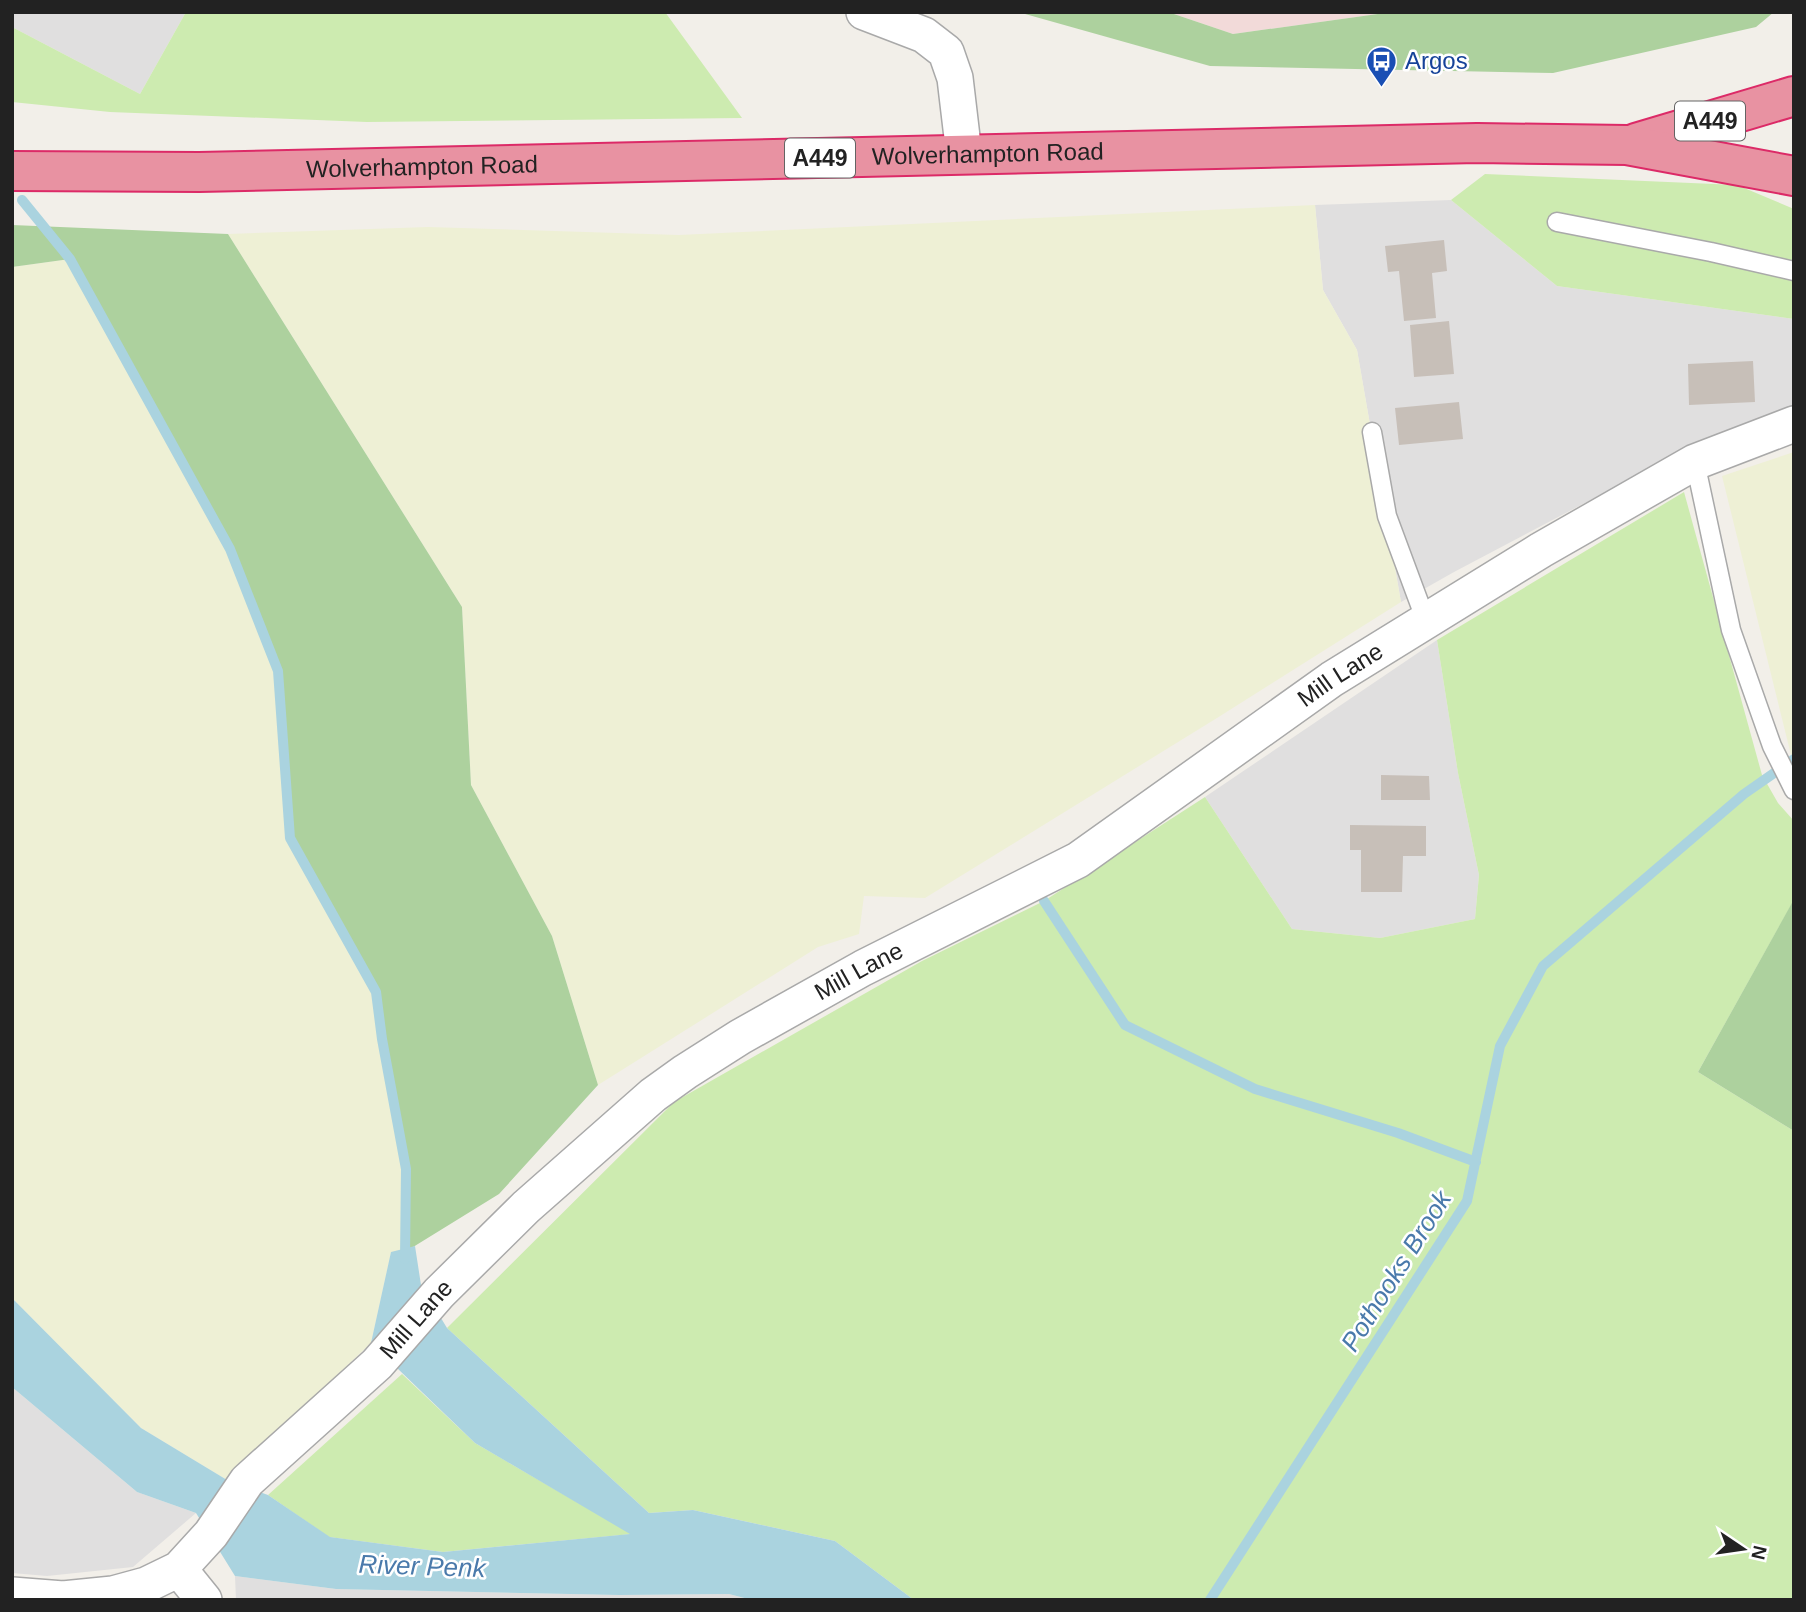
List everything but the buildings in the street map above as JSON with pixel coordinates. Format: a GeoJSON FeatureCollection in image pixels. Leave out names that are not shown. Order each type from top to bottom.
{"type":"FeatureCollection","features":[{"type":"Feature","properties":{"kind":"highway","name":"Wolverhampton Road"},"geometry":{"type":"LineString","coordinates":[[1627,145],[1794,96]]}},
{"type":"Feature","properties":{"kind":"highway","name":"Wolverhampton Road"},"geometry":{"type":"LineString","coordinates":[[12,171],[200,172],[1464,143],[1627,145],[1794,176]]}},
{"type":"Feature","properties":{"kind":"street"},"geometry":{"type":"LineString","coordinates":[[864,12],[924,35],[946,52],[955,78],[964,155]]}},
{"type":"Feature","properties":{"kind":"street","name":"Mill Lane"},"geometry":{"type":"LineString","coordinates":[[12,1595],[63,1599],[113,1594],[146,1585],[179,1569],[211,1534],[247,1480],[377,1364],[439,1293],[526,1207],[653,1095],[685,1072],[740,1037],[863,968],[1078,860],[1332,679],[1541,550],[1695,462],[1794,424]]}},
{"type":"Feature","properties":{"kind":"street"},"geometry":{"type":"LineString","coordinates":[[179,1569],[204,1600]]}},
{"type":"Feature","properties":{"kind":"lane"},"geometry":{"type":"LineString","coordinates":[[1557,222],[1794,271]]}},
{"type":"Feature","properties":{"kind":"lane"},"geometry":{"type":"LineString","coordinates":[[1372,432],[1387,516],[1426,621]]}},
{"type":"Feature","properties":{"kind":"lane"},"geometry":{"type":"LineString","coordinates":[[1695,462],[1731,630],[1772,746],[1794,790]]}},
{"type":"Feature","properties":{"kind":"shaded area"},"geometry":{"type":"Polygon","coordinates":[[[12,12],[186,12],[140,94],[12,27],[12,12]]]}},
{"type":"Feature","properties":{"kind":"shaded area"},"geometry":{"type":"Polygon","coordinates":[[[1168,12],[1392,12],[1233,34],[1168,12]]]}},
{"type":"Feature","properties":{"kind":"shaded area"},"geometry":{"type":"Polygon","coordinates":[[[1451,200],[1557,286],[1794,319],[1794,408],[1689,448],[1401,602],[1357,350],[1323,290],[1315,205],[1451,200]]]}},
{"type":"Feature","properties":{"kind":"shaded area"},"geometry":{"type":"Polygon","coordinates":[[[1437,640],[1458,773],[1479,875],[1475,919],[1380,938],[1292,929],[1205,797],[1437,640]]]}},
{"type":"Feature","properties":{"kind":"shaded area"},"geometry":{"type":"Polygon","coordinates":[[[12,1387],[137,1492],[196,1513],[133,1567],[47,1576],[12,1573],[12,1387]]]}},
{"type":"Feature","properties":{"kind":"shaded area"},"geometry":{"type":"Polygon","coordinates":[[[235,1576],[336,1589],[619,1595],[729,1594],[752,1600],[236,1600],[235,1576]]]}},
{"type":"Feature","properties":{"kind":"green space"},"geometry":{"type":"Polygon","coordinates":[[[186,12],[665,12],[742,118],[367,122],[110,112],[12,102],[12,27],[140,94],[186,12]]]}},
{"type":"Feature","properties":{"kind":"green space"},"geometry":{"type":"Polygon","coordinates":[[[1018,12],[1168,12],[1233,34],[1392,12],[1774,12],[1756,27],[1553,73],[1210,66],[1018,12]]]}},
{"type":"Feature","properties":{"kind":"green space"},"geometry":{"type":"Polygon","coordinates":[[[1485,174],[1737,185],[1794,209],[1794,319],[1557,286],[1451,200],[1485,174]]]}},
{"type":"Feature","properties":{"kind":"green space"},"geometry":{"type":"Polygon","coordinates":[[[1315,205],[1323,290],[1357,350],[1401,602],[925,898],[864,896],[859,934],[818,947],[598,1085],[552,936],[471,785],[462,607],[228,234],[428,227],[679,235],[1315,205]]]}},
{"type":"Feature","properties":{"kind":"green space"},"geometry":{"type":"Polygon","coordinates":[[[12,225],[228,234],[462,607],[471,785],[552,936],[598,1085],[499,1194],[405,1252],[406,1169],[376,992],[290,838],[278,671],[230,549],[70,259],[12,267],[12,225]]]}},
{"type":"Feature","properties":{"kind":"green space"},"geometry":{"type":"Polygon","coordinates":[[[70,259],[230,549],[278,671],[290,838],[376,992],[406,1169],[405,1252],[391,1253],[371,1343],[227,1480],[141,1428],[12,1298],[12,267],[70,259]]]}},
{"type":"Feature","properties":{"kind":"green space"},"geometry":{"type":"Polygon","coordinates":[[[1794,452],[1794,759],[1792,759],[1722,476],[1794,452]]]}},
{"type":"Feature","properties":{"kind":"green space"},"geometry":{"type":"Polygon","coordinates":[[[1684,492],[1762,775],[1778,803],[1794,821],[1794,900],[1698,1072],[1794,1131],[1794,1600],[914,1600],[835,1541],[693,1510],[649,1513],[447,1328],[674,1102],[922,961],[1044,901],[1205,797],[1292,929],[1380,938],[1475,919],[1479,875],[1458,773],[1437,640],[1684,492]]]}},
{"type":"Feature","properties":{"kind":"green space"},"geometry":{"type":"Polygon","coordinates":[[[1794,901],[1794,1131],[1698,1072],[1794,901]]]}},
{"type":"Feature","properties":{"kind":"green space"},"geometry":{"type":"Polygon","coordinates":[[[402,1374],[475,1443],[632,1534],[443,1552],[329,1537],[268,1495],[402,1374]]]}},
{"type":"Feature","properties":{"kind":"water","name":"River Penk"},"geometry":{"type":"Polygon","coordinates":[[[415,1246],[421,1285],[447,1328],[649,1513],[693,1510],[835,1541],[914,1600],[752,1600],[729,1594],[619,1595],[336,1589],[235,1576],[196,1513],[137,1492],[12,1387],[12,1298],[141,1428],[227,1480],[268,1495],[330,1537],[443,1552],[630,1534],[475,1443],[371,1343],[391,1252],[415,1246]]]}},
{"type":"Feature","properties":{"kind":"waterway"},"geometry":{"type":"LineString","coordinates":[[22,200],[70,259],[230,549],[278,671],[290,838],[376,992],[406,1169],[405,1259]]}},
{"type":"Feature","properties":{"kind":"waterway","name":"Pothooks Brook"},"geometry":{"type":"LineString","coordinates":[[1210,1600],[1467,1201],[1500,1046],[1543,966],[1744,794],[1794,759]]}},
{"type":"Feature","properties":{"kind":"waterway"},"geometry":{"type":"LineString","coordinates":[[1044,901],[1125,1025],[1255,1089],[1398,1133],[1476,1162]]}},
{"type":"Feature","properties":{"kind":"place","name":"Argos"},"geometry":{"type":"Point","coordinates":[1382,88]}}]}
